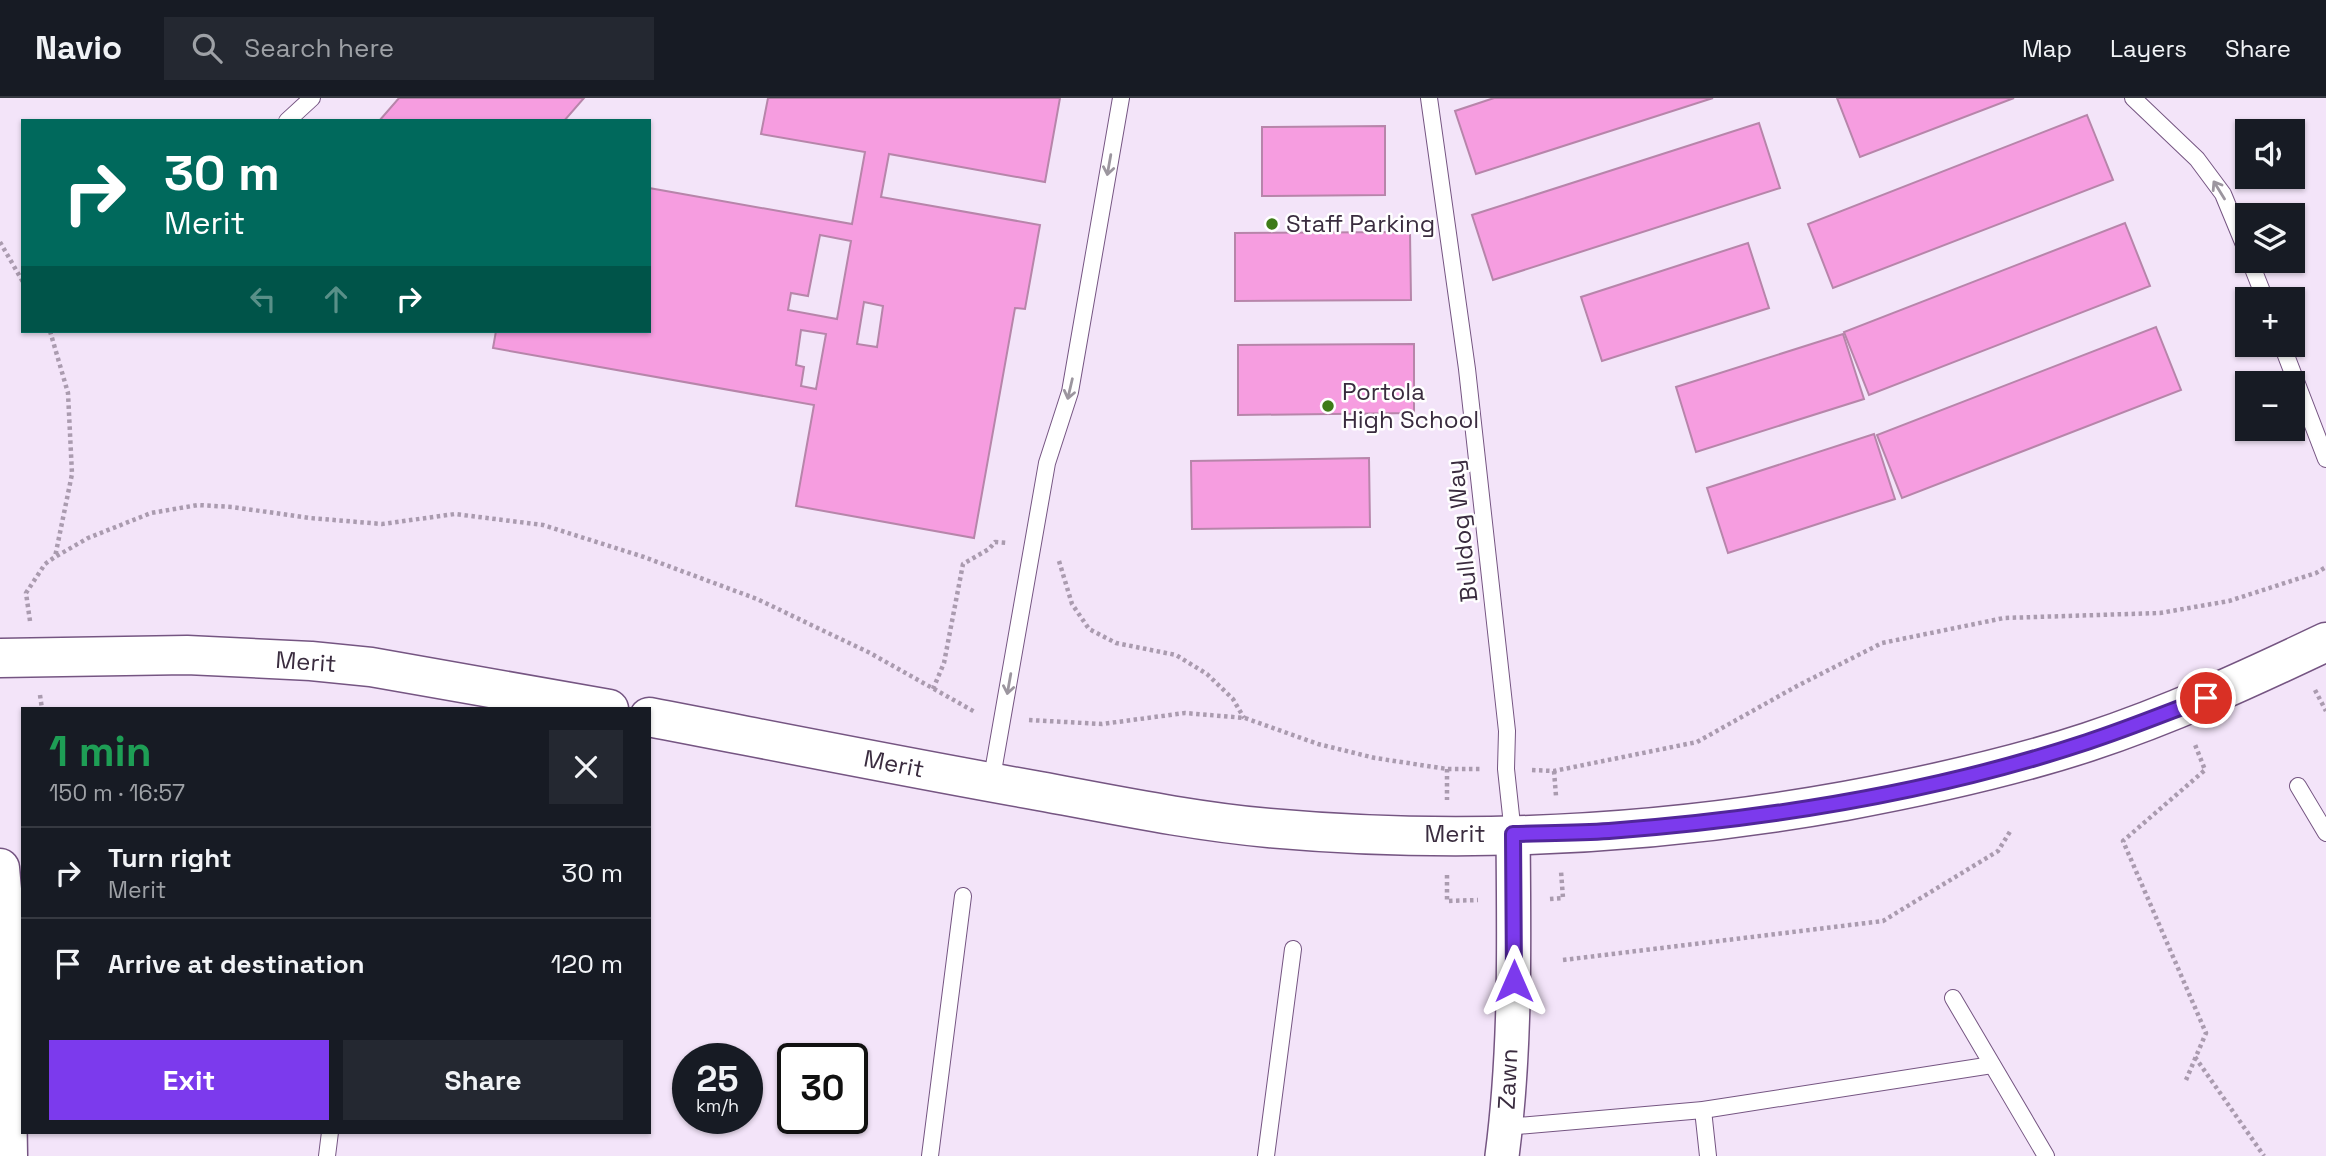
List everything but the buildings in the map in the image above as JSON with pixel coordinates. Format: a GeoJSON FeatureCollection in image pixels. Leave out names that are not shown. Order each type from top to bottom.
{"type":"FeatureCollection","features":[{"type":"Feature","properties":{"kind":"street","name":"Merit"},"geometry":{"type":"LineString","coordinates":[[651,717],[1140,810],[1265,827],[1339,833],[1513,834],[1608,831],[1765,815],[1959,778],[2086,743],[2181,708],[2326,642]]}},
{"type":"Feature","properties":{"kind":"street","name":"Merit"},"geometry":{"type":"LineString","coordinates":[[18,658],[187,655],[312,661],[371,667],[598,707]]}},
{"type":"Feature","properties":{"kind":"street","name":"Zawn"},"geometry":{"type":"LineString","coordinates":[[1504,1141],[1514,981],[1513,834]]}},
{"type":"Feature","properties":{"kind":"street"},"geometry":{"type":"LineString","coordinates":[[0,868],[4,911],[8,1156]]}},
{"type":"Feature","properties":{"kind":"lane"},"geometry":{"type":"LineString","coordinates":[[289,119],[312,98]]}},
{"type":"Feature","properties":{"kind":"lane"},"geometry":{"type":"LineString","coordinates":[[991,783],[1048,463],[1070,392],[1121,98]]}},
{"type":"Feature","properties":{"kind":"lane","name":"Bulldog Way"},"geometry":{"type":"LineString","coordinates":[[1429,98],[1469,382],[1507,731],[1506,769],[1513,834]]}},
{"type":"Feature","properties":{"kind":"lane"},"geometry":{"type":"LineString","coordinates":[[2133,98],[2197,159],[2222,194],[2235,224]]}},
{"type":"Feature","properties":{"kind":"lane"},"geometry":{"type":"LineString","coordinates":[[2288,357],[2326,459]]}},
{"type":"Feature","properties":{"kind":"lane"},"geometry":{"type":"LineString","coordinates":[[2298,786],[2326,833]]}},
{"type":"Feature","properties":{"kind":"lane"},"geometry":{"type":"LineString","coordinates":[[930,1156],[963,896]]}},
{"type":"Feature","properties":{"kind":"lane"},"geometry":{"type":"LineString","coordinates":[[1266,1156],[1293,949]]}},
{"type":"Feature","properties":{"kind":"lane"},"geometry":{"type":"LineString","coordinates":[[1953,998],[2046,1156]]}},
{"type":"Feature","properties":{"kind":"lane"},"geometry":{"type":"LineString","coordinates":[[1504,1141],[1992,1065]]}},
{"type":"Feature","properties":{"kind":"lane"},"geometry":{"type":"LineString","coordinates":[[1703,1111],[1708,1156]]}},
{"type":"Feature","properties":{"kind":"lane"},"geometry":{"type":"LineString","coordinates":[[327,1156],[330,1134]]}},
{"type":"Feature","properties":{"kind":"path"},"geometry":{"type":"LineString","coordinates":[[0,242],[21,279]]}},
{"type":"Feature","properties":{"kind":"path"},"geometry":{"type":"LineString","coordinates":[[51,333],[68,393],[72,474],[55,557]]}},
{"type":"Feature","properties":{"kind":"path"},"geometry":{"type":"LineString","coordinates":[[41,707],[18,658],[26,593],[45,564],[88,538],[151,513],[198,505],[382,524],[455,514],[543,525],[644,556],[757,599],[870,653],[975,712],[1044,722],[1102,724],[1185,713],[1245,718],[1318,744],[1375,758],[1447,769],[1554,771],[1697,742],[1797,686],[1882,643],[2004,618],[2160,613],[2229,601],[2316,573],[2326,566]]}},
{"type":"Feature","properties":{"kind":"path"},"geometry":{"type":"LineString","coordinates":[[932,689],[944,663],[963,564],[989,549],[995,542],[1032,547],[1058,556],[1072,604],[1089,629],[1116,643],[1176,655],[1207,674],[1233,699],[1245,718]]}},
{"type":"Feature","properties":{"kind":"path"},"geometry":{"type":"LineString","coordinates":[[2181,708],[2205,770],[2123,841],[2206,1033],[2186,1080]]}},
{"type":"Feature","properties":{"kind":"path"},"geometry":{"type":"LineString","coordinates":[[1563,960],[1882,921],[1998,851],[2011,830]]}},
{"type":"Feature","properties":{"kind":"path"},"geometry":{"type":"LineString","coordinates":[[2195,1057],[2264,1156]]}},
{"type":"Feature","properties":{"kind":"place","name":"Staff Parking"},"geometry":{"type":"Point","coordinates":[1272,224]}},
{"type":"Feature","properties":{"kind":"place","name":"Portola High School"},"geometry":{"type":"Point","coordinates":[1328,406]}},
{"type":"Feature","properties":{"kind":"route"},"geometry":{"type":"LineString","coordinates":[[1514,981],[1513,834],[1608,831],[1765,815],[1881,794],[1959,778],[2086,743],[2206,698]]}}]}
